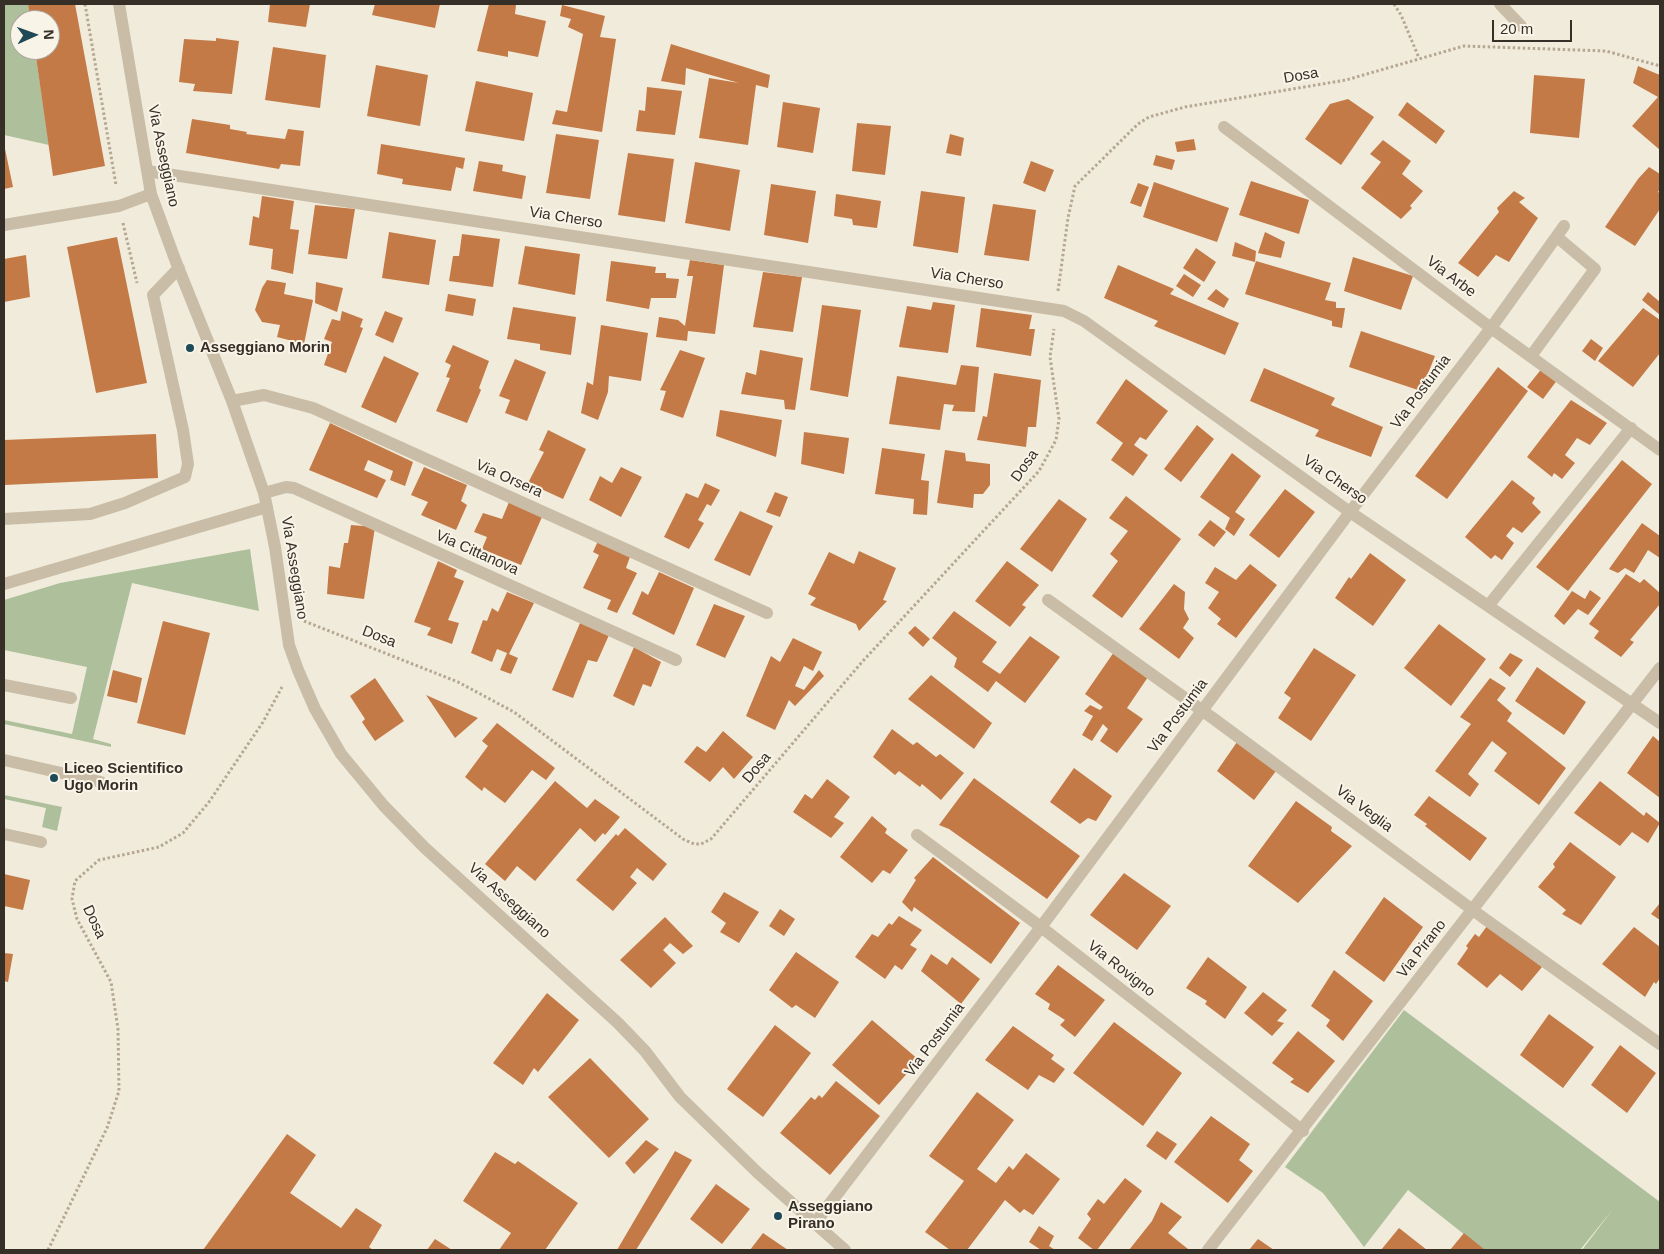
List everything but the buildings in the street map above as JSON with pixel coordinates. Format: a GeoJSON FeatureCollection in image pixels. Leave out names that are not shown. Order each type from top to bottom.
{"type":"FeatureCollection","features":[{"type":"Feature","properties":{"kind":"street","name":"Via Asseggiano"},"geometry":{"type":"LineString","coordinates":[[119,4],[151,194],[178,268],[232,401],[264,493],[289,645],[315,709],[341,754],[384,806],[425,848],[618,1023],[645,1051],[680,1098],[758,1173],[846,1250]]}},
{"type":"Feature","properties":{"kind":"street"},"geometry":{"type":"LineString","coordinates":[[1500,4],[1521,26]]}},
{"type":"Feature","properties":{"kind":"street","name":"Via Arbe"},"geometry":{"type":"LineString","coordinates":[[1224,127],[1491,328],[1660,450]]}},
{"type":"Feature","properties":{"kind":"street","name":"Via Cherso"},"geometry":{"type":"LineString","coordinates":[[147,171],[1064,311],[1084,321],[1350,512],[1660,724]]}},
{"type":"Feature","properties":{"kind":"street"},"geometry":{"type":"LineString","coordinates":[[4,225],[119,206],[151,194]]}},
{"type":"Feature","properties":{"kind":"street","name":"Via Postumia"},"geometry":{"type":"LineString","coordinates":[[815,1224],[1041,927],[1350,512],[1491,328],[1564,226]]}},
{"type":"Feature","properties":{"kind":"street"},"geometry":{"type":"LineString","coordinates":[[1531,356],[1595,269],[1556,237]]}},
{"type":"Feature","properties":{"kind":"street"},"geometry":{"type":"LineString","coordinates":[[4,519],[90,514],[125,503],[185,477],[188,464],[183,430],[153,295],[178,268]]}},
{"type":"Feature","properties":{"kind":"street","name":"Via Orsera"},"geometry":{"type":"LineString","coordinates":[[232,401],[264,395],[313,408],[767,613]]}},
{"type":"Feature","properties":{"kind":"street"},"geometry":{"type":"LineString","coordinates":[[1488,606],[1631,428]]}},
{"type":"Feature","properties":{"kind":"street","name":"Via Cittanova"},"geometry":{"type":"LineString","coordinates":[[264,493],[286,487],[294,488],[676,660]]}},
{"type":"Feature","properties":{"kind":"street","name":"Via Asseggiano"},"geometry":{"type":"LineString","coordinates":[[4,584],[267,507]]}},
{"type":"Feature","properties":{"kind":"street","name":"Via Veglia"},"geometry":{"type":"LineString","coordinates":[[1048,600],[1202,710],[1472,910],[1660,1044]]}},
{"type":"Feature","properties":{"kind":"street","name":"Via Pirano"},"geometry":{"type":"LineString","coordinates":[[1208,1250],[1660,668]]}},
{"type":"Feature","properties":{"kind":"street"},"geometry":{"type":"LineString","coordinates":[[4,685],[71,698]]}},
{"type":"Feature","properties":{"kind":"street"},"geometry":{"type":"LineString","coordinates":[[4,760],[101,782]]}},
{"type":"Feature","properties":{"kind":"street"},"geometry":{"type":"LineString","coordinates":[[4,834],[41,842]]}},
{"type":"Feature","properties":{"kind":"street","name":"Via Rovigno"},"geometry":{"type":"LineString","coordinates":[[917,835],[1041,927],[1302,1131]]}},
{"type":"Feature","properties":{"kind":"path"},"geometry":{"type":"LineString","coordinates":[[84,4],[119,206],[140,296],[153,295]]}},
{"type":"Feature","properties":{"kind":"path"},"geometry":{"type":"LineString","coordinates":[[1394,4],[1402,15],[1419,58]]}},
{"type":"Feature","properties":{"kind":"path","name":"Dosa"},"geometry":{"type":"LineString","coordinates":[[1058,292],[1068,218],[1075,186],[1138,124],[1149,117],[1185,107],[1346,80],[1464,46],[1606,51],[1660,66]]}},
{"type":"Feature","properties":{"kind":"path","name":"Dosa"},"geometry":{"type":"LineString","coordinates":[[303,620],[458,682],[514,712],[683,839],[694,844],[702,844],[711,839],[862,662],[1039,470],[1056,440],[1059,419],[1050,357],[1054,328]]}},
{"type":"Feature","properties":{"kind":"path","name":"Dosa"},"geometry":{"type":"LineString","coordinates":[[48,1250],[107,1128],[120,1091],[118,1029],[111,982],[77,919],[72,899],[75,881],[99,860],[159,847],[182,833],[209,802],[263,722],[282,687]]}},
{"type":"Feature","properties":{"kind":"green space"},"geometry":{"type":"Polygon","coordinates":[[[4,4],[28,4],[29,10],[10,10],[10,60],[36,60],[49,145],[4,135],[4,4]]]}},
{"type":"Feature","properties":{"kind":"green space"},"geometry":{"type":"Polygon","coordinates":[[[250,549],[259,611],[132,583],[93,739],[111,744],[111,747],[4,724],[4,720],[72,734],[87,667],[4,650],[4,600],[60,583],[250,549]]]}},
{"type":"Feature","properties":{"kind":"green space"},"geometry":{"type":"Polygon","coordinates":[[[4,795],[62,807],[57,831],[42,827],[46,808],[4,799],[4,795]]]}},
{"type":"Feature","properties":{"kind":"green space"},"geometry":{"type":"Polygon","coordinates":[[[1404,1010],[1660,1202],[1660,1250],[1582,1250],[1613,1209],[1580,1250],[1484,1250],[1408,1190],[1364,1247],[1323,1193],[1285,1167],[1404,1010]]]}},
{"type":"Feature","properties":{"kind":"place","name":"Asseggiano Morin"},"geometry":{"type":"Point","coordinates":[190,348]}},
{"type":"Feature","properties":{"kind":"place","name":"Liceo Scientifico Ugo Morin"},"geometry":{"type":"Point","coordinates":[54,778]}},
{"type":"Feature","properties":{"kind":"place","name":"Asseggiano Pirano"},"geometry":{"type":"Point","coordinates":[778,1216]}}]}
